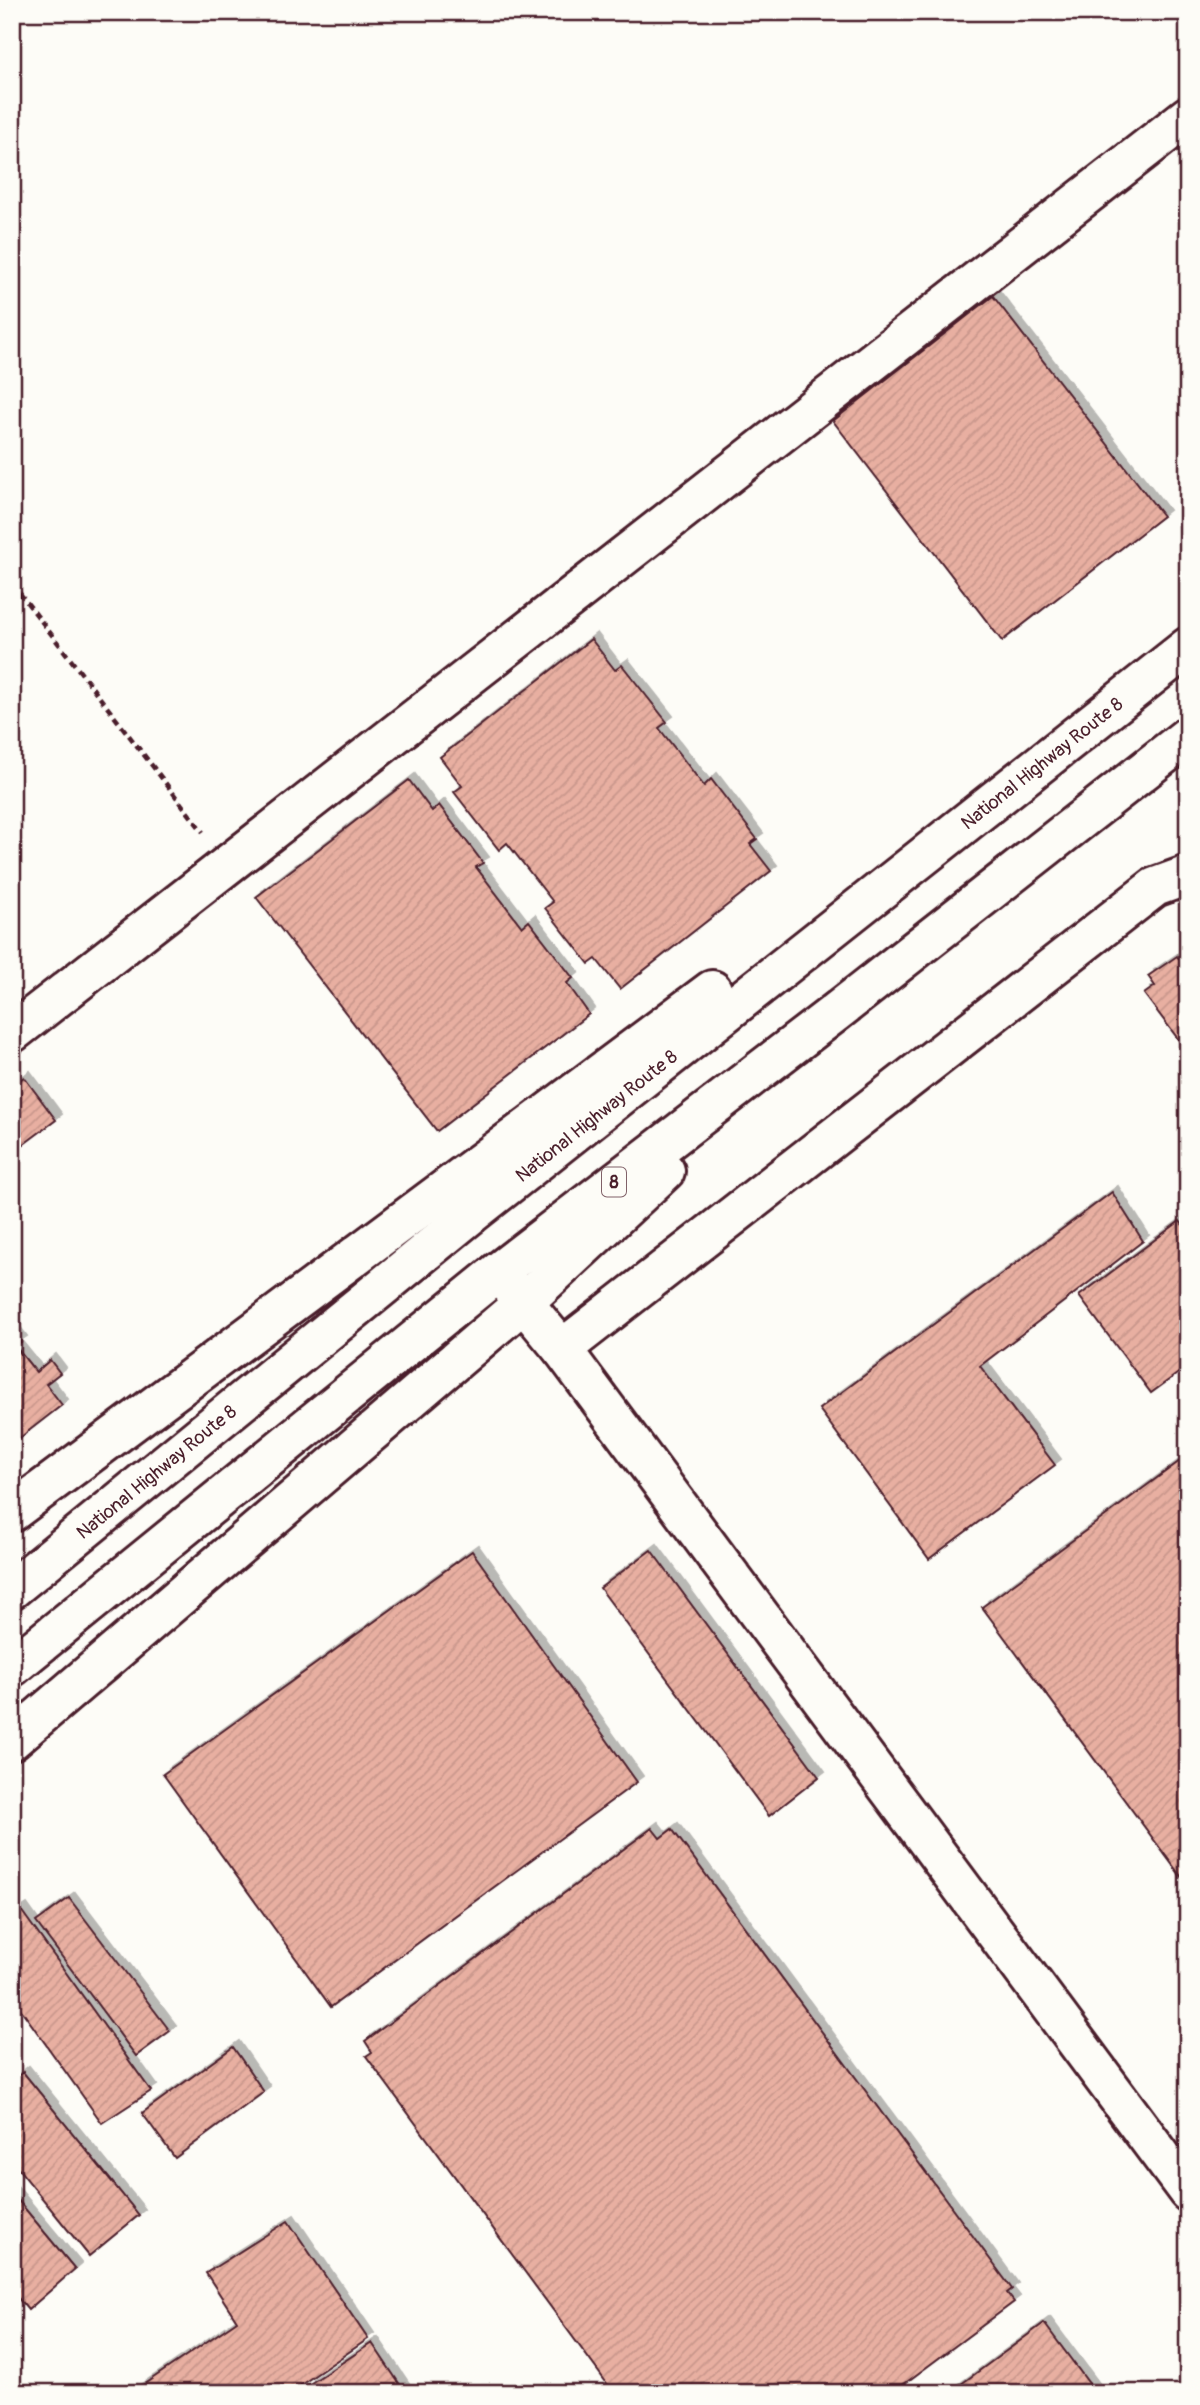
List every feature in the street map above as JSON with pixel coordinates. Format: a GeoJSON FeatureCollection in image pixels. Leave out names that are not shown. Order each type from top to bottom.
{"type":"FeatureCollection","features":[{"type":"Feature","properties":{"kind":"main road"},"geometry":{"type":"LineString","coordinates":[[12,1033],[1188,116]]}},
{"type":"Feature","properties":{"kind":"main road","name":"National Highway Route 8"},"geometry":{"type":"LineString","coordinates":[[12,1589],[352,1312],[1188,647]]}},
{"type":"Feature","properties":{"kind":"main road","name":"8"},"geometry":{"type":"LineString","coordinates":[[12,1667],[394,1354],[1188,736]]}},
{"type":"Feature","properties":{"kind":"main road"},"geometry":{"type":"LineString","coordinates":[[12,1512],[827,904],[1038,765]]}},
{"type":"Feature","properties":{"kind":"main road"},"geometry":{"type":"LineString","coordinates":[[562,1349],[1155,887],[1188,875]]}},
{"type":"Feature","properties":{"kind":"main road"},"geometry":{"type":"LineString","coordinates":[[12,1740],[523,1303],[836,1012]]}},
{"type":"Feature","properties":{"kind":"main road"},"geometry":{"type":"LineString","coordinates":[[498,1272],[562,1349],[1188,2192]]}},
{"type":"Feature","properties":{"kind":"path"},"geometry":{"type":"LineString","coordinates":[[12,583],[227,864]]}},
{"type":"Feature","properties":{"kind":"building"},"geometry":{"type":"Polygon","coordinates":[[[993,296],[1163,516],[1002,641],[833,421],[993,296]]]}},
{"type":"Feature","properties":{"kind":"building"},"geometry":{"type":"Polygon","coordinates":[[[591,639],[615,670],[622,665],[667,722],[659,728],[704,786],[711,779],[757,839],[750,844],[771,871],[620,989],[596,959],[589,964],[545,908],[553,902],[507,843],[499,850],[454,792],[462,786],[440,757],[591,639]]]}},
{"type":"Feature","properties":{"kind":"building"},"geometry":{"type":"Polygon","coordinates":[[[409,780],[432,811],[439,805],[483,863],[476,867],[522,927],[529,921],[573,978],[567,983],[589,1014],[437,1131],[256,897],[409,780]]]}},
{"type":"Feature","properties":{"kind":"building"},"geometry":{"type":"Polygon","coordinates":[[[1177,956],[1188,971],[1188,1052],[1144,994],[1155,986],[1148,976],[1177,956]]]}},
{"type":"Feature","properties":{"kind":"building"},"geometry":{"type":"Polygon","coordinates":[[[24,1077],[56,1120],[12,1153],[12,1086],[24,1077]]]}},
{"type":"Feature","properties":{"kind":"building"},"geometry":{"type":"Polygon","coordinates":[[[1112,1192],[1143,1241],[980,1366],[1055,1465],[929,1559],[819,1409],[1112,1192]]]}},
{"type":"Feature","properties":{"kind":"building"},"geometry":{"type":"Polygon","coordinates":[[[1180,1221],[1188,1232],[1188,1366],[1151,1393],[1079,1296],[1180,1221]]]}},
{"type":"Feature","properties":{"kind":"building"},"geometry":{"type":"Polygon","coordinates":[[[12,1330],[21,1342],[15,1346],[36,1372],[50,1360],[60,1373],[46,1384],[62,1405],[12,1444],[12,1330]]]}},
{"type":"Feature","properties":{"kind":"building"},"geometry":{"type":"Polygon","coordinates":[[[1188,1455],[1188,1886],[982,1607],[1188,1455]]]}},
{"type":"Feature","properties":{"kind":"building"},"geometry":{"type":"Polygon","coordinates":[[[651,1550],[819,1777],[769,1816],[600,1588],[651,1550]]]}},
{"type":"Feature","properties":{"kind":"building"},"geometry":{"type":"Polygon","coordinates":[[[472,1551],[637,1782],[331,2007],[163,1774],[472,1551]]]}},
{"type":"Feature","properties":{"kind":"building"},"geometry":{"type":"Polygon","coordinates":[[[652,1828],[660,1838],[672,1829],[1012,2289],[1007,2293],[1014,2302],[892,2393],[614,2393],[366,2056],[372,2052],[365,2041],[652,1828]]]}},
{"type":"Feature","properties":{"kind":"building"},"geometry":{"type":"Polygon","coordinates":[[[69,1898],[170,2031],[136,2056],[36,1922],[69,1898]]]}},
{"type":"Feature","properties":{"kind":"building"},"geometry":{"type":"Polygon","coordinates":[[[21,1910],[151,2091],[102,2123],[12,1997],[12,1916],[21,1910]]]}},
{"type":"Feature","properties":{"kind":"building"},"geometry":{"type":"Polygon","coordinates":[[[233,2047],[264,2092],[175,2158],[142,2113],[233,2047]]]}},
{"type":"Feature","properties":{"kind":"building"},"geometry":{"type":"Polygon","coordinates":[[[23,2072],[139,2215],[89,2256],[12,2161],[12,2081],[23,2072]]]}},
{"type":"Feature","properties":{"kind":"building"},"geometry":{"type":"Polygon","coordinates":[[[12,2193],[75,2269],[28,2310],[12,2291],[12,2193]]]}},
{"type":"Feature","properties":{"kind":"building"},"geometry":{"type":"Polygon","coordinates":[[[288,2221],[368,2339],[289,2393],[131,2393],[237,2321],[206,2273],[288,2221]]]}},
{"type":"Feature","properties":{"kind":"building"},"geometry":{"type":"Polygon","coordinates":[[[1044,2323],[1096,2393],[949,2393],[1044,2323]]]}},
{"type":"Feature","properties":{"kind":"building"},"geometry":{"type":"Polygon","coordinates":[[[372,2343],[405,2392],[313,2393],[308,2385],[372,2343]]]}}]}
